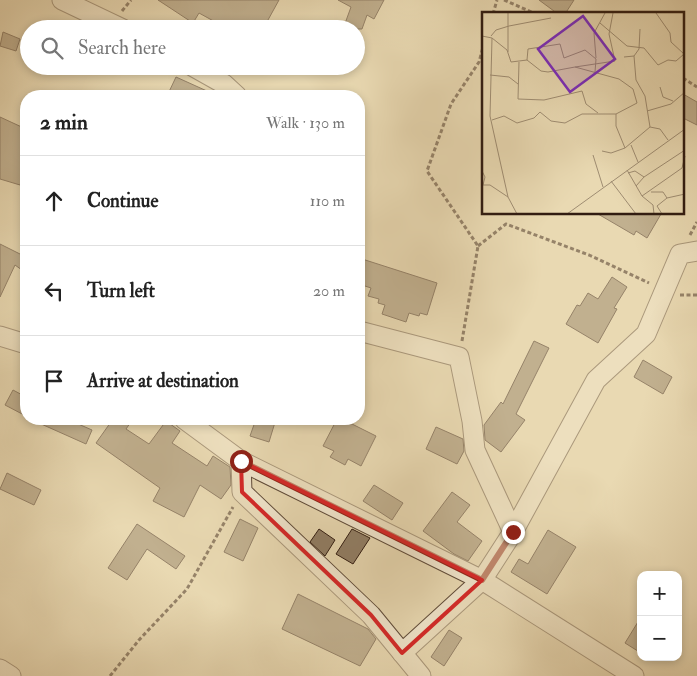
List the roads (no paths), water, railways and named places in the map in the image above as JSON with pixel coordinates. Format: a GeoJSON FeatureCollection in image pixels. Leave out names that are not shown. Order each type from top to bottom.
{"type":"FeatureCollection","features":[{"type":"Feature","properties":{"kind":"street"},"geometry":{"type":"LineString","coordinates":[[62,0],[105,20]]}},
{"type":"Feature","properties":{"kind":"street"},"geometry":{"type":"LineString","coordinates":[[208,75],[230,90]]}},
{"type":"Feature","properties":{"kind":"street"},"geometry":{"type":"LineString","coordinates":[[402,653],[482,580],[513,532],[596,380],[646,334],[680,254],[697,252]]}},
{"type":"Feature","properties":{"kind":"street"},"geometry":{"type":"LineString","coordinates":[[365,333],[459,358],[472,421],[474,450],[513,532]]}},
{"type":"Feature","properties":{"kind":"street"},"geometry":{"type":"LineString","coordinates":[[0,336],[20,342]]}},
{"type":"Feature","properties":{"kind":"street"},"geometry":{"type":"LineString","coordinates":[[192,425],[241,461],[482,580],[634,676]]}},
{"type":"Feature","properties":{"kind":"street"},"geometry":{"type":"LineString","coordinates":[[241,461],[242,492],[371,615],[421,676]]}},
{"type":"Feature","properties":{"kind":"street"},"geometry":{"type":"LineString","coordinates":[[0,669],[12,676]]}}]}
